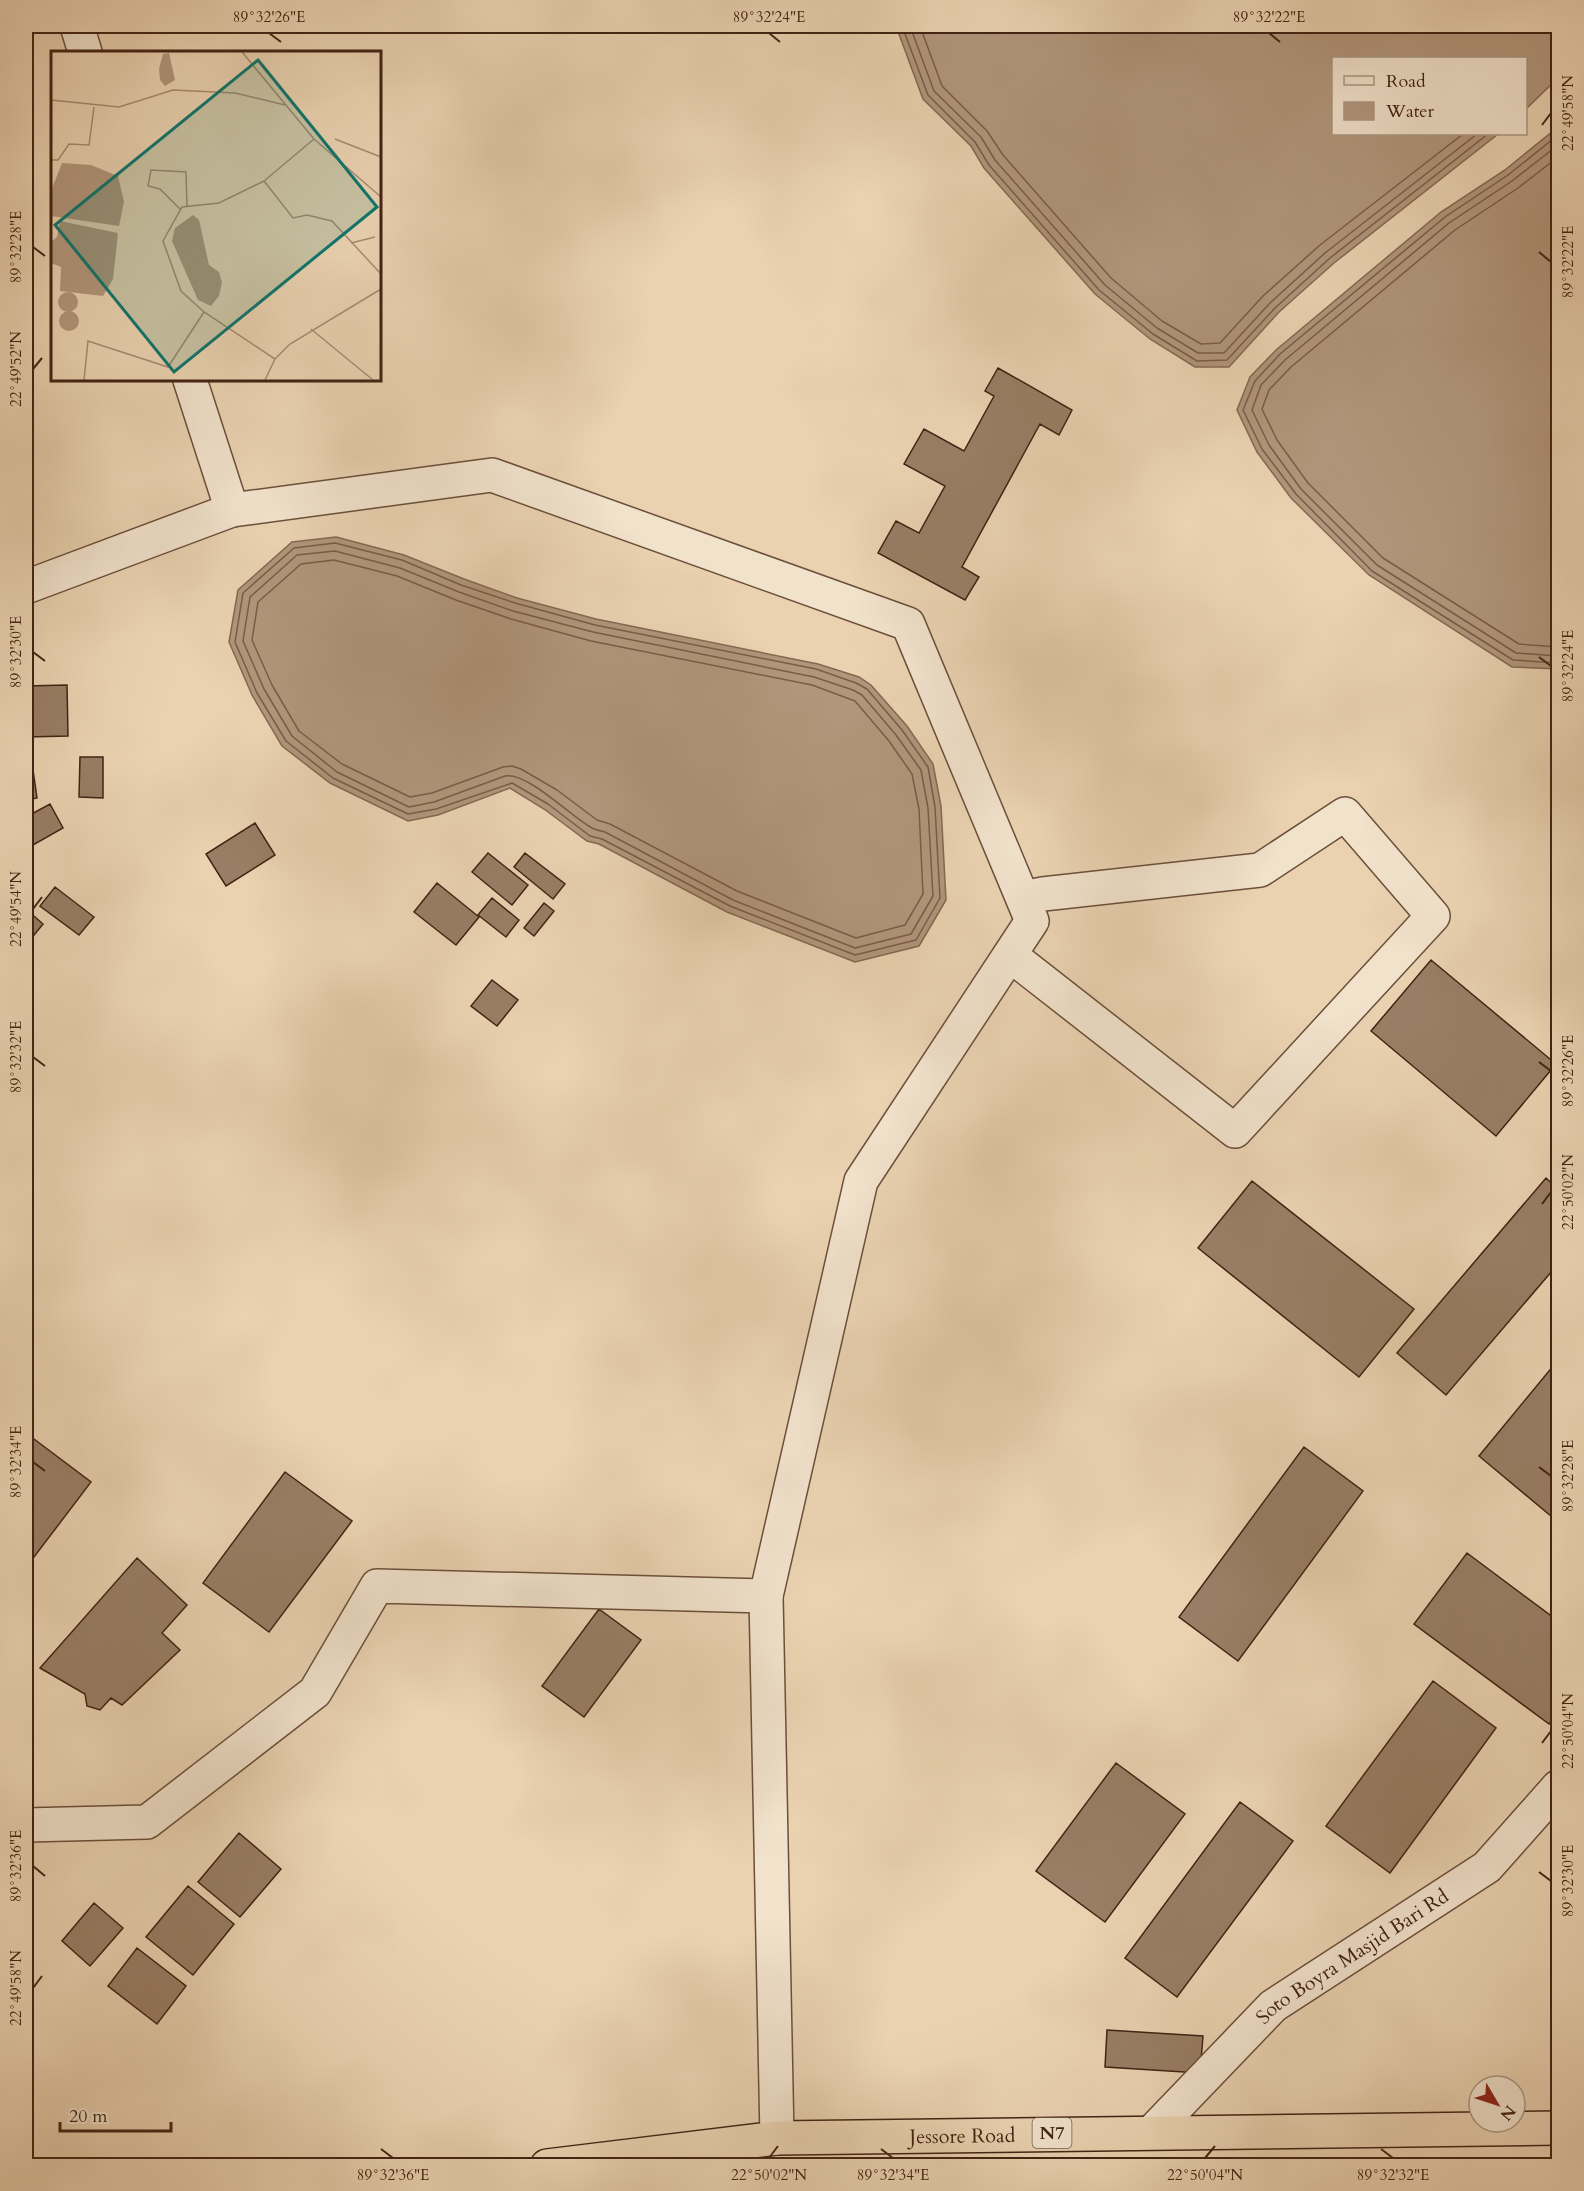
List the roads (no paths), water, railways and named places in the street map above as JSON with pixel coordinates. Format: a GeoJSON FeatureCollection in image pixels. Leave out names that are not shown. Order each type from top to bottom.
{"type":"FeatureCollection","features":[{"type":"Feature","properties":{"kind":"highway","name":"Jessore Road"},"geometry":{"type":"LineString","coordinates":[[547,2166],[777,2138],[1558,2128]]}},
{"type":"Feature","properties":{"kind":"street"},"geometry":{"type":"LineString","coordinates":[[77,26],[86,51]]}},
{"type":"Feature","properties":{"kind":"street"},"geometry":{"type":"LineString","coordinates":[[190,381],[232,510]]}},
{"type":"Feature","properties":{"kind":"street"},"geometry":{"type":"LineString","coordinates":[[26,587],[232,510],[492,475],[908,624],[1032,921],[861,1181],[766,1596],[777,2138]]}},
{"type":"Feature","properties":{"kind":"street"},"geometry":{"type":"LineString","coordinates":[[1010,956],[1235,1131],[1433,916],[1345,814],[1260,870],[1023,898]]}},
{"type":"Feature","properties":{"kind":"street"},"geometry":{"type":"LineString","coordinates":[[26,1825],[147,1822],[315,1692],[377,1586],[766,1596]]}},
{"type":"Feature","properties":{"kind":"street","name":"Soto Boyra Masjid Bari Rd"},"geometry":{"type":"LineString","coordinates":[[1152,2132],[1273,2007],[1487,1867],[1558,1787]]}},
{"type":"Feature","properties":{"kind":"water"},"geometry":{"type":"Polygon","coordinates":[[[896,26],[1556,26],[1558,28],[1558,78],[1527,108],[1527,57],[1332,57],[1332,135],[1497,135],[1334,263],[1279,312],[1229,367],[1195,367],[1150,339],[1095,294],[984,168],[971,146],[923,99],[896,26]]]}},
{"type":"Feature","properties":{"kind":"water"},"geometry":{"type":"Polygon","coordinates":[[[1558,127],[1558,669],[1512,667],[1369,575],[1291,498],[1257,452],[1237,410],[1250,377],[1276,350],[1441,212],[1505,170],[1558,127]]]}},
{"type":"Feature","properties":{"kind":"water"},"geometry":{"type":"Polygon","coordinates":[[[336,537],[404,555],[517,598],[596,619],[818,664],[859,677],[871,685],[907,726],[933,764],[941,806],[946,900],[919,946],[855,962],[727,912],[599,844],[587,841],[544,809],[510,788],[438,815],[408,821],[330,783],[282,746],[252,695],[229,642],[238,590],[292,542],[336,537]]]}}]}
